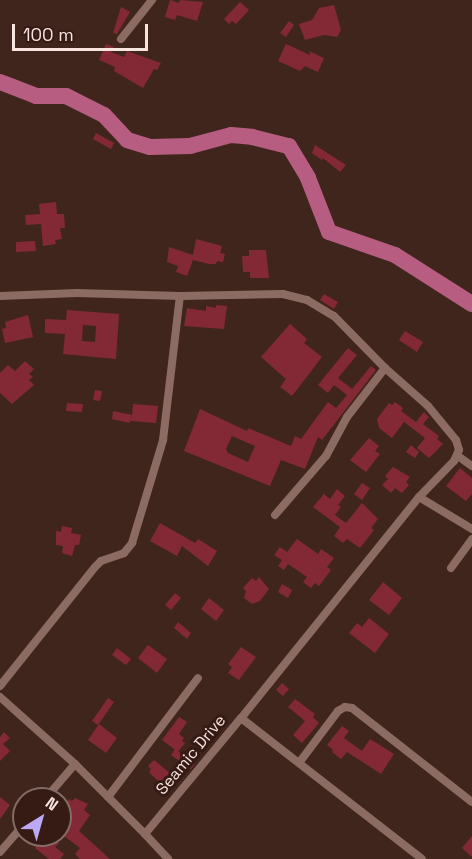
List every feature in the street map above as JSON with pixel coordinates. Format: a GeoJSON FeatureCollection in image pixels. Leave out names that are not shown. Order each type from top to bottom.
{"type":"FeatureCollection","features":[{"type":"Feature","properties":{"kind":"street"},"geometry":{"type":"LineString","coordinates":[[121,39],[152,0]]}},
{"type":"Feature","properties":{"kind":"street"},"geometry":{"type":"LineString","coordinates":[[0,296],[78,293],[180,296],[283,294],[307,300],[334,316],[385,368],[428,406],[456,440],[458,456],[472,466]]}},
{"type":"Feature","properties":{"kind":"street"},"geometry":{"type":"LineString","coordinates":[[0,686],[95,567],[101,561],[124,553],[132,543],[163,440],[180,296]]}},
{"type":"Feature","properties":{"kind":"street"},"geometry":{"type":"LineString","coordinates":[[275,515],[326,456],[346,417],[385,368]]}},
{"type":"Feature","properties":{"kind":"street"},"geometry":{"type":"LineString","coordinates":[[241,718],[419,497],[458,456]]}},
{"type":"Feature","properties":{"kind":"street"},"geometry":{"type":"LineString","coordinates":[[419,497],[472,529]]}},
{"type":"Feature","properties":{"kind":"street"},"geometry":{"type":"LineString","coordinates":[[451,568],[472,538]]}},
{"type":"Feature","properties":{"kind":"street"},"geometry":{"type":"LineString","coordinates":[[108,796],[198,678]]}},
{"type":"Feature","properties":{"kind":"street"},"geometry":{"type":"LineString","coordinates":[[2,703],[75,764],[168,859]]}},
{"type":"Feature","properties":{"kind":"street"},"geometry":{"type":"LineString","coordinates":[[298,763],[338,711],[345,707],[352,708],[472,802]]}},
{"type":"Feature","properties":{"kind":"street","name":"Seamic Drive"},"geometry":{"type":"LineString","coordinates":[[145,834],[241,718],[422,859]]}},
{"type":"Feature","properties":{"kind":"street"},"geometry":{"type":"LineString","coordinates":[[55,787],[75,764]]}},
{"type":"Feature","properties":{"kind":"street"},"geometry":{"type":"LineString","coordinates":[[0,852],[12,838]]}},
{"type":"Feature","properties":{"kind":"building"},"geometry":{"type":"Polygon","coordinates":[[[170,0],[179,3],[180,0],[203,2],[197,21],[177,15],[175,20],[165,17],[170,0]]]}},
{"type":"Feature","properties":{"kind":"building"},"geometry":{"type":"Polygon","coordinates":[[[240,2],[249,10],[236,24],[232,21],[229,24],[224,19],[240,2]]]}},
{"type":"Feature","properties":{"kind":"building"},"geometry":{"type":"Polygon","coordinates":[[[334,5],[341,30],[337,37],[324,35],[305,40],[299,24],[312,20],[319,8],[334,5]]]}},
{"type":"Feature","properties":{"kind":"building"},"geometry":{"type":"Polygon","coordinates":[[[121,7],[130,12],[117,34],[113,33],[121,7]]]}},
{"type":"Feature","properties":{"kind":"building"},"geometry":{"type":"Polygon","coordinates":[[[289,21],[294,25],[286,37],[280,33],[289,21]]]}},
{"type":"Feature","properties":{"kind":"building"},"geometry":{"type":"Polygon","coordinates":[[[106,44],[114,47],[111,52],[124,57],[127,51],[161,63],[157,70],[154,69],[143,88],[114,71],[115,67],[99,60],[106,44]]]}},
{"type":"Feature","properties":{"kind":"building"},"geometry":{"type":"Polygon","coordinates":[[[286,44],[310,55],[309,51],[324,58],[318,72],[305,66],[300,71],[278,61],[286,44]]]}},
{"type":"Feature","properties":{"kind":"building"},"geometry":{"type":"Polygon","coordinates":[[[96,133],[114,143],[111,149],[93,139],[96,133]]]}},
{"type":"Feature","properties":{"kind":"building"},"geometry":{"type":"Polygon","coordinates":[[[315,145],[346,165],[340,172],[323,158],[322,160],[312,153],[315,145]]]}},
{"type":"Feature","properties":{"kind":"building"},"geometry":{"type":"Polygon","coordinates":[[[56,202],[57,214],[64,214],[65,228],[60,228],[62,239],[55,240],[56,244],[43,246],[41,224],[26,225],[25,215],[40,214],[39,204],[56,202]]]}},
{"type":"Feature","properties":{"kind":"building"},"geometry":{"type":"Polygon","coordinates":[[[196,239],[222,246],[220,253],[225,254],[223,262],[217,261],[216,264],[209,264],[193,260],[187,276],[176,272],[178,266],[167,262],[169,247],[193,255],[196,239]]]}},
{"type":"Feature","properties":{"kind":"building"},"geometry":{"type":"Polygon","coordinates":[[[35,241],[36,251],[16,252],[16,242],[35,241]]]}},
{"type":"Feature","properties":{"kind":"building"},"geometry":{"type":"Polygon","coordinates":[[[249,250],[266,250],[269,278],[250,278],[250,272],[243,272],[242,256],[249,256],[249,250]]]}},
{"type":"Feature","properties":{"kind":"building"},"geometry":{"type":"Polygon","coordinates":[[[324,294],[338,302],[334,309],[320,300],[324,294]]]}},
{"type":"Feature","properties":{"kind":"building"},"geometry":{"type":"Polygon","coordinates":[[[216,305],[227,306],[224,329],[184,326],[187,308],[206,311],[206,306],[216,308],[216,305]]]}},
{"type":"Feature","properties":{"kind":"building"},"geometry":{"type":"Polygon","coordinates":[[[67,310],[119,314],[116,359],[63,354],[65,334],[45,333],[45,319],[66,320],[67,310]],[[83,325],[82,341],[95,342],[96,326],[83,325]]]}},
{"type":"Feature","properties":{"kind":"building"},"geometry":{"type":"Polygon","coordinates":[[[28,315],[33,337],[5,343],[2,329],[6,328],[5,322],[28,315]]]}},
{"type":"Feature","properties":{"kind":"building"},"geometry":{"type":"Polygon","coordinates":[[[290,324],[307,339],[304,343],[322,357],[292,396],[280,387],[286,379],[261,357],[290,324]]]}},
{"type":"Feature","properties":{"kind":"building"},"geometry":{"type":"Polygon","coordinates":[[[405,331],[423,342],[417,352],[399,340],[405,331]]]}},
{"type":"Feature","properties":{"kind":"building"},"geometry":{"type":"Polygon","coordinates":[[[348,348],[357,355],[338,378],[352,389],[371,366],[376,370],[322,440],[318,437],[305,469],[281,460],[270,486],[184,451],[200,409],[247,431],[248,428],[291,446],[295,436],[301,439],[328,402],[336,408],[347,395],[334,385],[328,393],[318,385],[348,348]],[[232,436],[226,449],[228,453],[248,462],[255,446],[232,436]]]}},
{"type":"Feature","properties":{"kind":"building"},"geometry":{"type":"Polygon","coordinates":[[[25,361],[34,369],[29,374],[33,377],[29,380],[34,385],[12,404],[0,393],[0,373],[8,365],[15,371],[25,361]]]}},
{"type":"Feature","properties":{"kind":"building"},"geometry":{"type":"Polygon","coordinates":[[[95,390],[102,391],[100,401],[93,400],[95,390]]]}},
{"type":"Feature","properties":{"kind":"building"},"geometry":{"type":"Polygon","coordinates":[[[395,402],[403,408],[401,411],[416,422],[424,412],[429,417],[423,424],[439,436],[437,439],[443,444],[429,458],[417,448],[425,438],[404,422],[392,438],[379,428],[377,419],[389,403],[392,405],[395,402]]]}},
{"type":"Feature","properties":{"kind":"building"},"geometry":{"type":"Polygon","coordinates":[[[67,403],[83,404],[82,412],[66,411],[67,403]]]}},
{"type":"Feature","properties":{"kind":"building"},"geometry":{"type":"Polygon","coordinates":[[[133,404],[158,406],[156,423],[131,421],[131,419],[130,423],[112,419],[113,411],[132,415],[133,404]]]}},
{"type":"Feature","properties":{"kind":"building"},"geometry":{"type":"Polygon","coordinates":[[[369,438],[379,446],[375,451],[380,454],[366,472],[350,460],[369,438]]]}},
{"type":"Feature","properties":{"kind":"building"},"geometry":{"type":"Polygon","coordinates":[[[411,445],[419,452],[415,458],[406,452],[411,445]]]}},
{"type":"Feature","properties":{"kind":"building"},"geometry":{"type":"Polygon","coordinates":[[[393,467],[410,477],[406,482],[409,485],[402,493],[395,488],[391,493],[382,485],[388,479],[385,476],[393,467]]]}},
{"type":"Feature","properties":{"kind":"building"},"geometry":{"type":"Polygon","coordinates":[[[460,468],[472,478],[472,494],[466,501],[446,486],[460,468]]]}},
{"type":"Feature","properties":{"kind":"building"},"geometry":{"type":"Polygon","coordinates":[[[362,483],[370,488],[362,500],[354,494],[362,483]]]}},
{"type":"Feature","properties":{"kind":"building"},"geometry":{"type":"Polygon","coordinates":[[[337,489],[345,496],[338,505],[341,507],[335,515],[346,523],[362,503],[378,519],[371,528],[374,530],[360,548],[347,539],[343,543],[334,536],[340,527],[313,507],[324,494],[330,499],[337,489]]]}},
{"type":"Feature","properties":{"kind":"building"},"geometry":{"type":"Polygon","coordinates":[[[160,523],[195,543],[198,539],[217,551],[208,566],[182,546],[177,556],[150,541],[160,523]]]}},
{"type":"Feature","properties":{"kind":"building"},"geometry":{"type":"Polygon","coordinates":[[[62,526],[72,528],[71,533],[81,535],[79,545],[75,545],[72,556],[62,553],[63,546],[56,545],[56,531],[61,532],[62,526]]]}},
{"type":"Feature","properties":{"kind":"building"},"geometry":{"type":"Polygon","coordinates":[[[297,539],[318,554],[321,549],[334,558],[327,567],[331,570],[319,586],[315,583],[311,588],[303,582],[307,577],[288,564],[284,570],[278,566],[282,560],[274,555],[280,547],[287,552],[297,539]]]}},
{"type":"Feature","properties":{"kind":"building"},"geometry":{"type":"Polygon","coordinates":[[[259,577],[269,589],[260,601],[252,604],[244,598],[246,591],[243,588],[252,578],[256,581],[259,577]]]}},
{"type":"Feature","properties":{"kind":"building"},"geometry":{"type":"Polygon","coordinates":[[[383,582],[402,598],[389,615],[369,600],[383,582]]]}},
{"type":"Feature","properties":{"kind":"building"},"geometry":{"type":"Polygon","coordinates":[[[282,584],[292,590],[288,598],[278,592],[282,584]]]}},
{"type":"Feature","properties":{"kind":"building"},"geometry":{"type":"Polygon","coordinates":[[[175,593],[181,598],[171,610],[165,605],[175,593]]]}},
{"type":"Feature","properties":{"kind":"building"},"geometry":{"type":"Polygon","coordinates":[[[209,598],[224,610],[216,621],[201,609],[209,598]]]}},
{"type":"Feature","properties":{"kind":"building"},"geometry":{"type":"Polygon","coordinates":[[[369,618],[389,634],[375,653],[349,633],[357,623],[362,627],[369,618]]]}},
{"type":"Feature","properties":{"kind":"building"},"geometry":{"type":"Polygon","coordinates":[[[178,622],[191,633],[187,639],[174,628],[178,622]]]}},
{"type":"Feature","properties":{"kind":"building"},"geometry":{"type":"Polygon","coordinates":[[[148,645],[167,659],[157,673],[138,658],[148,645]]]}},
{"type":"Feature","properties":{"kind":"building"},"geometry":{"type":"Polygon","coordinates":[[[241,647],[256,657],[239,680],[228,673],[232,667],[228,664],[241,647]]]}},
{"type":"Feature","properties":{"kind":"building"},"geometry":{"type":"Polygon","coordinates":[[[117,648],[131,659],[126,665],[112,655],[117,648]]]}},
{"type":"Feature","properties":{"kind":"building"},"geometry":{"type":"Polygon","coordinates":[[[282,683],[289,689],[283,696],[276,690],[282,683]]]}},
{"type":"Feature","properties":{"kind":"building"},"geometry":{"type":"Polygon","coordinates":[[[108,698],[114,702],[98,725],[92,721],[108,698]]]}},
{"type":"Feature","properties":{"kind":"building"},"geometry":{"type":"Polygon","coordinates":[[[295,699],[315,714],[313,717],[319,723],[302,743],[293,735],[305,721],[288,707],[295,699]]]}},
{"type":"Feature","properties":{"kind":"building"},"geometry":{"type":"Polygon","coordinates":[[[179,717],[187,722],[179,734],[184,738],[182,741],[185,743],[178,752],[162,740],[179,717]]]}},
{"type":"Feature","properties":{"kind":"building"},"geometry":{"type":"Polygon","coordinates":[[[99,724],[117,738],[106,753],[88,740],[99,724]]]}},
{"type":"Feature","properties":{"kind":"building"},"geometry":{"type":"Polygon","coordinates":[[[342,726],[349,731],[344,738],[362,751],[370,739],[394,754],[381,774],[347,752],[341,759],[332,752],[333,750],[327,745],[342,726]]]}},
{"type":"Feature","properties":{"kind":"building"},"geometry":{"type":"Polygon","coordinates":[[[4,732],[10,738],[3,744],[10,751],[0,761],[0,737],[4,732]]]}},
{"type":"Feature","properties":{"kind":"building"},"geometry":{"type":"Polygon","coordinates":[[[175,749],[195,764],[191,769],[171,755],[175,749]]]}},
{"type":"Feature","properties":{"kind":"building"},"geometry":{"type":"Polygon","coordinates":[[[154,760],[171,774],[162,785],[149,772],[151,769],[148,766],[154,760]]]}},
{"type":"Feature","properties":{"kind":"building"},"geometry":{"type":"Polygon","coordinates":[[[0,797],[10,805],[0,819],[0,797]]]}},
{"type":"Feature","properties":{"kind":"building"},"geometry":{"type":"Polygon","coordinates":[[[75,798],[88,804],[84,810],[90,815],[79,831],[110,859],[80,859],[75,854],[80,848],[72,842],[72,801],[75,798]]]}},
{"type":"Feature","properties":{"kind":"building"},"geometry":{"type":"Polygon","coordinates":[[[472,836],[472,857],[462,848],[472,836]]]}},
{"type":"Feature","properties":{"kind":"building"},"geometry":{"type":"Polygon","coordinates":[[[55,847],[64,854],[60,859],[49,859],[35,848],[55,847]]]}},
{"type":"Feature","properties":{"kind":"waterway"},"geometry":{"type":"LineString","coordinates":[[0,82],[36,96],[66,96],[104,115],[127,140],[150,147],[190,146],[231,135],[252,137],[289,146],[308,178],[329,232],[395,255],[472,304]]}}]}
